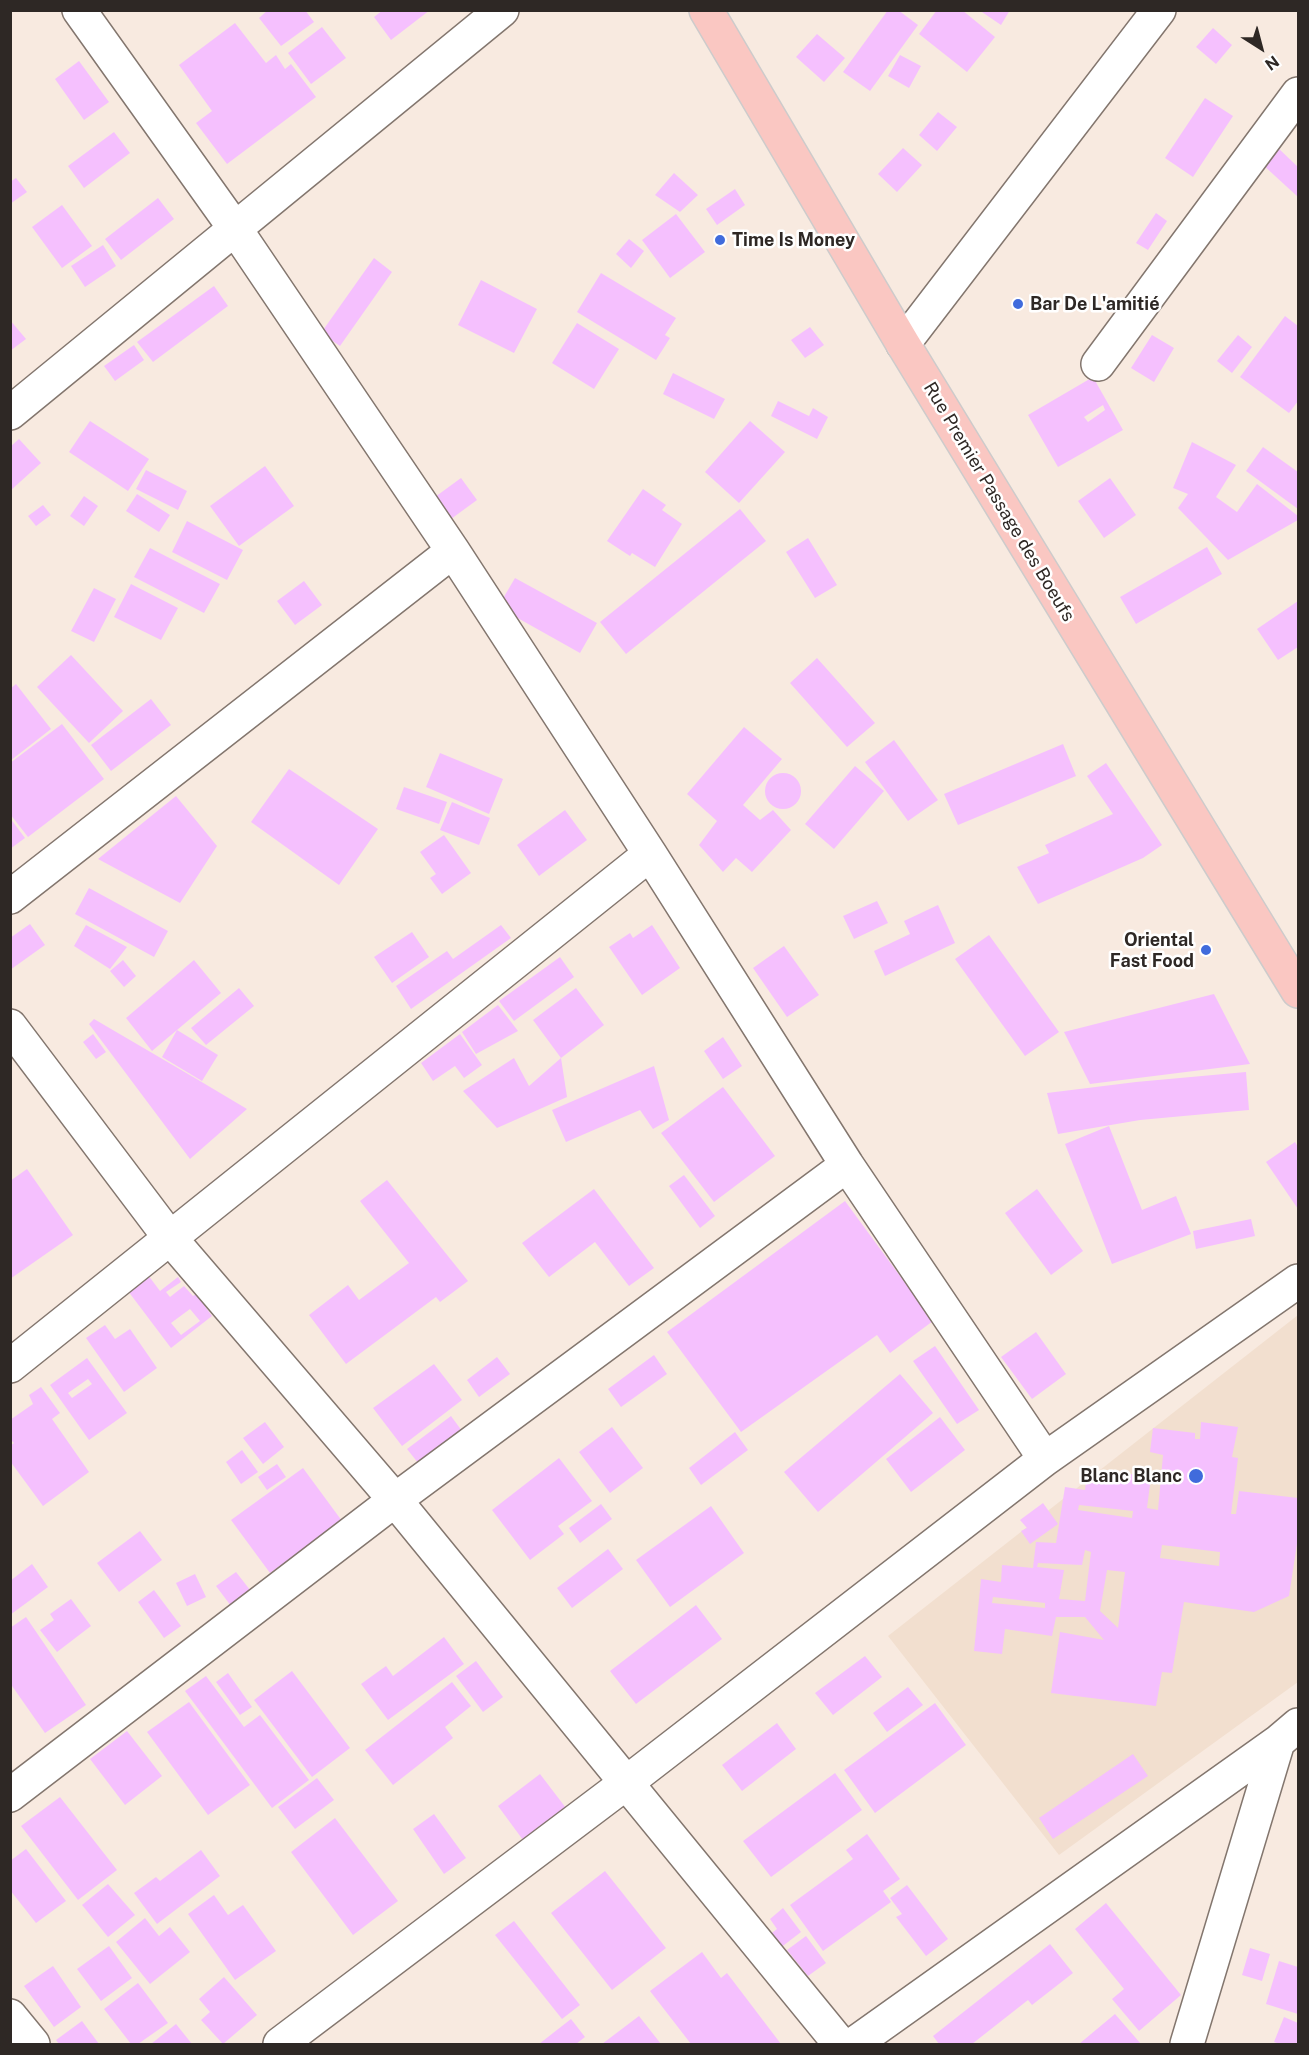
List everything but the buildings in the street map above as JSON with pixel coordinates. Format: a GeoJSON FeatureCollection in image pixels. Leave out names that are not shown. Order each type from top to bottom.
{"type":"FeatureCollection","features":[{"type":"Feature","properties":{"kind":"main road","name":"Rue Premier Passage des Boeufs"},"geometry":{"type":"LineString","coordinates":[[706,10],[903,344],[1299,991]]}},
{"type":"Feature","properties":{"kind":"street"},"geometry":{"type":"LineString","coordinates":[[79,10],[236,230],[453,551],[650,854],[847,1165],[1045,1459]]}},
{"type":"Feature","properties":{"kind":"street"},"geometry":{"type":"LineString","coordinates":[[10,413],[502,10]]}},
{"type":"Feature","properties":{"kind":"street"},"geometry":{"type":"LineString","coordinates":[[903,344],[1159,10]]}},
{"type":"Feature","properties":{"kind":"street"},"geometry":{"type":"LineString","coordinates":[[1098,364],[1299,94]]}},
{"type":"Feature","properties":{"kind":"street"},"geometry":{"type":"LineString","coordinates":[[10,897],[453,551]]}},
{"type":"Feature","properties":{"kind":"street"},"geometry":{"type":"LineString","coordinates":[[10,1366],[650,854]]}},
{"type":"Feature","properties":{"kind":"street"},"geometry":{"type":"LineString","coordinates":[[10,1026],[170,1238],[395,1500],[840,2044]]}},
{"type":"Feature","properties":{"kind":"street"},"geometry":{"type":"LineString","coordinates":[[10,1795],[395,1500],[847,1165]]}},
{"type":"Feature","properties":{"kind":"street"},"geometry":{"type":"LineString","coordinates":[[280,2044],[626,1783],[1045,1459],[1299,1281]]}},
{"type":"Feature","properties":{"kind":"street"},"geometry":{"type":"LineString","coordinates":[[854,2044],[1288,1734]]}},
{"type":"Feature","properties":{"kind":"street"},"geometry":{"type":"LineString","coordinates":[[1187,2044],[1288,1734]]}},
{"type":"Feature","properties":{"kind":"street"},"geometry":{"type":"LineString","coordinates":[[10,2016],[33,2044]]}},
{"type":"Feature","properties":{"kind":"shaded area","name":"Blanc Blanc"},"geometry":{"type":"Polygon","coordinates":[[[1298,1315],[1298,1682],[1059,1855],[888,1636],[1298,1315]]]}},
{"type":"Feature","properties":{"kind":"place","name":"Time Is Money"},"geometry":{"type":"Point","coordinates":[720,240]}},
{"type":"Feature","properties":{"kind":"place","name":"Bar De L'amitié"},"geometry":{"type":"Point","coordinates":[1018,304]}},
{"type":"Feature","properties":{"kind":"place","name":"Oriental Fast Food"},"geometry":{"type":"Point","coordinates":[1206,950]}},
{"type":"Feature","properties":{"kind":"place","name":"Blanc Blanc"},"geometry":{"type":"Point","coordinates":[1196,1476]}}]}
